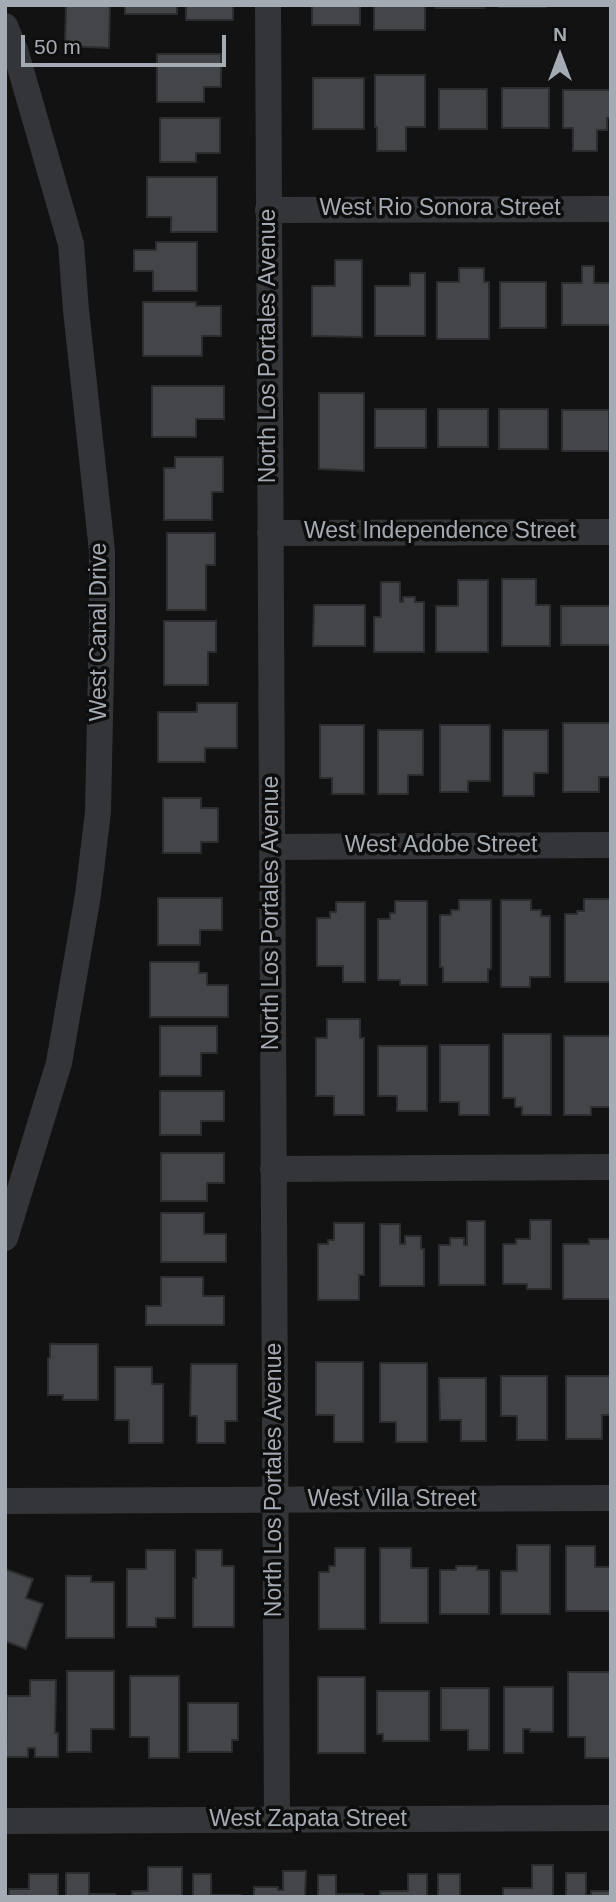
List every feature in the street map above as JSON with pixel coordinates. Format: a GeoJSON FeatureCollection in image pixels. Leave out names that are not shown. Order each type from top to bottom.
{"type":"FeatureCollection","features":[{"type":"Feature","properties":{"kind":"street","name":"North Los Portales Avenue"},"geometry":{"type":"LineString","coordinates":[[268,5],[277,1820]]}},
{"type":"Feature","properties":{"kind":"street","name":"West Canal Drive"},"geometry":{"type":"LineString","coordinates":[[5,26],[16,53],[71,244],[102,551],[98,800],[88,895],[60,1063],[5,1238]]}},
{"type":"Feature","properties":{"kind":"street","name":"West Rio Sonora Street"},"geometry":{"type":"LineString","coordinates":[[268,210],[611,209]]}},
{"type":"Feature","properties":{"kind":"street","name":"West Independence Street"},"geometry":{"type":"LineString","coordinates":[[270,533],[611,532]]}},
{"type":"Feature","properties":{"kind":"street","name":"West Adobe Street"},"geometry":{"type":"LineString","coordinates":[[272,847],[611,845]]}},
{"type":"Feature","properties":{"kind":"street"},"geometry":{"type":"LineString","coordinates":[[273,1169],[611,1167]]}},
{"type":"Feature","properties":{"kind":"street","name":"West Villa Street"},"geometry":{"type":"LineString","coordinates":[[5,1501],[611,1499]]}},
{"type":"Feature","properties":{"kind":"street","name":"West Zapata Street"},"geometry":{"type":"LineString","coordinates":[[5,1821],[611,1818]]}},
{"type":"Feature","properties":{"kind":"building"},"geometry":{"type":"Polygon","coordinates":[[[66,5],[110,5],[109,48],[65,46],[66,5]]]}},
{"type":"Feature","properties":{"kind":"building"},"geometry":{"type":"Polygon","coordinates":[[[125,5],[177,5],[177,14],[125,14],[125,5]]]}},
{"type":"Feature","properties":{"kind":"building"},"geometry":{"type":"Polygon","coordinates":[[[186,5],[233,5],[233,20],[186,20],[186,5]]]}},
{"type":"Feature","properties":{"kind":"building"},"geometry":{"type":"Polygon","coordinates":[[[312,5],[360,5],[360,25],[312,25],[312,5]]]}},
{"type":"Feature","properties":{"kind":"building"},"geometry":{"type":"Polygon","coordinates":[[[374,5],[425,5],[425,30],[374,30],[374,5]]]}},
{"type":"Feature","properties":{"kind":"building"},"geometry":{"type":"Polygon","coordinates":[[[436,5],[484,5],[484,8],[436,8],[436,5]]]}},
{"type":"Feature","properties":{"kind":"building"},"geometry":{"type":"Polygon","coordinates":[[[546,5],[546,7],[499,7],[546,5]]]}},
{"type":"Feature","properties":{"kind":"building"},"geometry":{"type":"Polygon","coordinates":[[[157,54],[221,54],[221,87],[204,87],[204,102],[157,102],[157,54]]]}},
{"type":"Feature","properties":{"kind":"building"},"geometry":{"type":"Polygon","coordinates":[[[375,75],[425,75],[425,127],[406,127],[406,151],[377,151],[375,75]]]}},
{"type":"Feature","properties":{"kind":"building"},"geometry":{"type":"Polygon","coordinates":[[[313,78],[364,78],[364,129],[313,129],[313,78]]]}},
{"type":"Feature","properties":{"kind":"building"},"geometry":{"type":"Polygon","coordinates":[[[502,88],[549,88],[549,128],[502,128],[502,88]]]}},
{"type":"Feature","properties":{"kind":"building"},"geometry":{"type":"Polygon","coordinates":[[[439,89],[487,89],[487,129],[439,129],[439,89]]]}},
{"type":"Feature","properties":{"kind":"building"},"geometry":{"type":"Polygon","coordinates":[[[563,90],[611,90],[611,118],[607,118],[607,130],[597,130],[597,151],[573,151],[573,128],[563,128],[563,90]]]}},
{"type":"Feature","properties":{"kind":"building"},"geometry":{"type":"Polygon","coordinates":[[[160,118],[220,118],[220,153],[196,153],[196,162],[160,162],[160,118]]]}},
{"type":"Feature","properties":{"kind":"building"},"geometry":{"type":"Polygon","coordinates":[[[147,177],[217,177],[217,232],[171,232],[171,217],[147,217],[147,177]]]}},
{"type":"Feature","properties":{"kind":"building"},"geometry":{"type":"Polygon","coordinates":[[[156,242],[197,242],[197,291],[153,291],[153,271],[134,271],[134,250],[156,250],[156,242]]]}},
{"type":"Feature","properties":{"kind":"building"},"geometry":{"type":"Polygon","coordinates":[[[335,260],[362,260],[362,337],[312,336],[312,286],[335,286],[335,260]]]}},
{"type":"Feature","properties":{"kind":"building"},"geometry":{"type":"Polygon","coordinates":[[[582,266],[594,266],[594,283],[610,283],[610,325],[562,325],[562,283],[582,283],[582,266]]]}},
{"type":"Feature","properties":{"kind":"building"},"geometry":{"type":"Polygon","coordinates":[[[459,268],[484,268],[484,282],[489,282],[489,339],[437,339],[437,282],[459,282],[459,268]]]}},
{"type":"Feature","properties":{"kind":"building"},"geometry":{"type":"Polygon","coordinates":[[[410,273],[425,273],[425,336],[375,336],[375,286],[410,286],[410,273]]]}},
{"type":"Feature","properties":{"kind":"building"},"geometry":{"type":"Polygon","coordinates":[[[500,282],[546,282],[546,328],[500,328],[500,282]]]}},
{"type":"Feature","properties":{"kind":"building"},"geometry":{"type":"Polygon","coordinates":[[[143,302],[196,302],[196,306],[221,306],[221,336],[202,336],[202,356],[143,356],[143,302]]]}},
{"type":"Feature","properties":{"kind":"building"},"geometry":{"type":"Polygon","coordinates":[[[152,386],[224,386],[224,419],[196,419],[196,437],[152,437],[152,386]]]}},
{"type":"Feature","properties":{"kind":"building"},"geometry":{"type":"Polygon","coordinates":[[[319,393],[364,393],[364,471],[319,469],[319,393]]]}},
{"type":"Feature","properties":{"kind":"building"},"geometry":{"type":"Polygon","coordinates":[[[375,409],[426,409],[426,448],[375,448],[375,409]]]}},
{"type":"Feature","properties":{"kind":"building"},"geometry":{"type":"Polygon","coordinates":[[[438,409],[488,409],[488,447],[438,447],[438,409]]]}},
{"type":"Feature","properties":{"kind":"building"},"geometry":{"type":"Polygon","coordinates":[[[499,409],[548,409],[548,449],[499,449],[499,409]]]}},
{"type":"Feature","properties":{"kind":"building"},"geometry":{"type":"Polygon","coordinates":[[[562,410],[609,410],[609,451],[562,451],[562,410]]]}},
{"type":"Feature","properties":{"kind":"building"},"geometry":{"type":"Polygon","coordinates":[[[175,457],[223,457],[223,492],[212,492],[212,520],[164,520],[164,468],[175,468],[175,457]]]}},
{"type":"Feature","properties":{"kind":"building"},"geometry":{"type":"Polygon","coordinates":[[[167,533],[215,533],[215,565],[206,565],[206,610],[167,610],[167,533]]]}},
{"type":"Feature","properties":{"kind":"building"},"geometry":{"type":"Polygon","coordinates":[[[502,579],[536,579],[536,605],[550,605],[550,646],[502,646],[502,579]]]}},
{"type":"Feature","properties":{"kind":"building"},"geometry":{"type":"Polygon","coordinates":[[[458,580],[488,580],[488,652],[436,652],[436,606],[458,606],[458,580]]]}},
{"type":"Feature","properties":{"kind":"building"},"geometry":{"type":"Polygon","coordinates":[[[381,582],[400,582],[400,602],[403,602],[403,597],[415,597],[415,602],[424,602],[424,652],[374,652],[374,617],[381,617],[381,582]]]}},
{"type":"Feature","properties":{"kind":"building"},"geometry":{"type":"Polygon","coordinates":[[[314,605],[365,605],[365,646],[313,646],[314,605]]]}},
{"type":"Feature","properties":{"kind":"building"},"geometry":{"type":"Polygon","coordinates":[[[561,606],[611,606],[611,645],[561,645],[561,606]]]}},
{"type":"Feature","properties":{"kind":"building"},"geometry":{"type":"Polygon","coordinates":[[[164,621],[216,621],[216,652],[208,652],[208,685],[164,685],[164,621]]]}},
{"type":"Feature","properties":{"kind":"building"},"geometry":{"type":"Polygon","coordinates":[[[197,703],[237,703],[237,748],[205,748],[205,762],[158,762],[158,712],[197,712],[197,703]]]}},
{"type":"Feature","properties":{"kind":"building"},"geometry":{"type":"Polygon","coordinates":[[[563,723],[611,723],[611,777],[599,777],[599,792],[563,792],[563,723]]]}},
{"type":"Feature","properties":{"kind":"building"},"geometry":{"type":"Polygon","coordinates":[[[320,725],[364,725],[364,794],[332,794],[332,778],[320,778],[320,725]]]}},
{"type":"Feature","properties":{"kind":"building"},"geometry":{"type":"Polygon","coordinates":[[[440,725],[490,725],[490,781],[468,781],[468,792],[440,792],[440,725]]]}},
{"type":"Feature","properties":{"kind":"building"},"geometry":{"type":"Polygon","coordinates":[[[378,730],[423,730],[423,775],[408,775],[408,794],[378,794],[378,730]]]}},
{"type":"Feature","properties":{"kind":"building"},"geometry":{"type":"Polygon","coordinates":[[[503,730],[548,730],[548,773],[534,773],[534,796],[503,796],[503,730]]]}},
{"type":"Feature","properties":{"kind":"building"},"geometry":{"type":"Polygon","coordinates":[[[163,798],[201,798],[201,808],[218,808],[218,842],[201,842],[201,853],[163,853],[163,798]]]}},
{"type":"Feature","properties":{"kind":"building"},"geometry":{"type":"Polygon","coordinates":[[[158,898],[222,898],[222,930],[200,930],[200,945],[158,945],[158,898]]]}},
{"type":"Feature","properties":{"kind":"building"},"geometry":{"type":"Polygon","coordinates":[[[584,899],[611,899],[611,982],[565,982],[565,914],[584,911],[584,899]]]}},
{"type":"Feature","properties":{"kind":"building"},"geometry":{"type":"Polygon","coordinates":[[[459,900],[491,900],[491,969],[488,969],[488,982],[443,982],[443,967],[440,967],[440,915],[451,915],[451,910],[459,910],[459,900]]]}},
{"type":"Feature","properties":{"kind":"building"},"geometry":{"type":"Polygon","coordinates":[[[501,900],[531,900],[531,910],[541,910],[541,916],[550,916],[550,977],[530,977],[530,987],[501,987],[501,900]]]}},
{"type":"Feature","properties":{"kind":"building"},"geometry":{"type":"Polygon","coordinates":[[[395,901],[427,901],[427,985],[400,985],[400,980],[378,980],[378,919],[390,919],[390,913],[395,913],[395,901]]]}},
{"type":"Feature","properties":{"kind":"building"},"geometry":{"type":"Polygon","coordinates":[[[336,902],[365,902],[365,982],[343,982],[343,966],[317,966],[317,918],[330,918],[330,912],[336,912],[336,902]]]}},
{"type":"Feature","properties":{"kind":"building"},"geometry":{"type":"Polygon","coordinates":[[[150,962],[199,962],[199,973],[207,973],[207,985],[228,985],[228,1017],[150,1017],[150,962]]]}},
{"type":"Feature","properties":{"kind":"building"},"geometry":{"type":"Polygon","coordinates":[[[327,1019],[360,1019],[360,1038],[364,1038],[364,1115],[334,1115],[334,1096],[316,1096],[316,1038],[327,1038],[327,1019]]]}},
{"type":"Feature","properties":{"kind":"building"},"geometry":{"type":"Polygon","coordinates":[[[160,1026],[217,1026],[217,1053],[201,1053],[201,1076],[160,1076],[160,1026]]]}},
{"type":"Feature","properties":{"kind":"building"},"geometry":{"type":"Polygon","coordinates":[[[503,1034],[551,1034],[551,1115],[522,1115],[522,1107],[515,1107],[515,1098],[503,1098],[503,1034]]]}},
{"type":"Feature","properties":{"kind":"building"},"geometry":{"type":"Polygon","coordinates":[[[564,1036],[611,1036],[611,1107],[591,1107],[591,1115],[564,1115],[564,1036]]]}},
{"type":"Feature","properties":{"kind":"building"},"geometry":{"type":"Polygon","coordinates":[[[440,1045],[489,1045],[489,1115],[459,1115],[459,1102],[440,1102],[440,1045]]]}},
{"type":"Feature","properties":{"kind":"building"},"geometry":{"type":"Polygon","coordinates":[[[378,1046],[427,1046],[427,1111],[397,1111],[397,1096],[378,1096],[378,1046]]]}},
{"type":"Feature","properties":{"kind":"building"},"geometry":{"type":"Polygon","coordinates":[[[160,1091],[224,1091],[224,1121],[201,1121],[201,1135],[160,1135],[160,1091]]]}},
{"type":"Feature","properties":{"kind":"building"},"geometry":{"type":"Polygon","coordinates":[[[161,1153],[224,1153],[224,1183],[207,1183],[207,1201],[161,1201],[161,1153]]]}},
{"type":"Feature","properties":{"kind":"building"},"geometry":{"type":"Polygon","coordinates":[[[161,1213],[204,1213],[204,1234],[226,1234],[226,1262],[161,1262],[161,1213]]]}},
{"type":"Feature","properties":{"kind":"building"},"geometry":{"type":"Polygon","coordinates":[[[530,1220],[551,1220],[551,1289],[527,1289],[527,1284],[503,1284],[503,1244],[516,1244],[516,1239],[530,1239],[530,1220]]]}},
{"type":"Feature","properties":{"kind":"building"},"geometry":{"type":"Polygon","coordinates":[[[467,1221],[485,1221],[485,1285],[439,1285],[439,1245],[450,1245],[450,1238],[464,1238],[464,1245],[467,1245],[467,1221]]]}},
{"type":"Feature","properties":{"kind":"building"},"geometry":{"type":"Polygon","coordinates":[[[334,1223],[364,1223],[364,1275],[359,1275],[359,1300],[318,1300],[318,1244],[328,1244],[328,1240],[334,1240],[334,1223]]]}},
{"type":"Feature","properties":{"kind":"building"},"geometry":{"type":"Polygon","coordinates":[[[380,1224],[400,1224],[400,1244],[405,1244],[405,1236],[421,1236],[421,1249],[424,1249],[424,1286],[380,1286],[380,1224]]]}},
{"type":"Feature","properties":{"kind":"building"},"geometry":{"type":"Polygon","coordinates":[[[589,1239],[611,1239],[611,1299],[563,1299],[563,1244],[589,1244],[589,1239]]]}},
{"type":"Feature","properties":{"kind":"building"},"geometry":{"type":"Polygon","coordinates":[[[161,1277],[203,1277],[203,1296],[224,1296],[224,1325],[146,1325],[146,1306],[161,1306],[161,1277]]]}},
{"type":"Feature","properties":{"kind":"building"},"geometry":{"type":"Polygon","coordinates":[[[50,1344],[98,1344],[98,1400],[63,1400],[63,1395],[48,1395],[50,1344]]]}},
{"type":"Feature","properties":{"kind":"building"},"geometry":{"type":"Polygon","coordinates":[[[316,1362],[363,1362],[363,1442],[334,1442],[334,1415],[316,1415],[316,1362]]]}},
{"type":"Feature","properties":{"kind":"building"},"geometry":{"type":"Polygon","coordinates":[[[380,1363],[427,1363],[427,1442],[396,1442],[396,1422],[380,1422],[380,1363]]]}},
{"type":"Feature","properties":{"kind":"building"},"geometry":{"type":"Polygon","coordinates":[[[191,1364],[237,1364],[237,1421],[225,1421],[225,1443],[197,1443],[197,1416],[190,1416],[191,1364]]]}},
{"type":"Feature","properties":{"kind":"building"},"geometry":{"type":"Polygon","coordinates":[[[115,1367],[152,1367],[152,1384],[163,1384],[163,1443],[129,1443],[129,1420],[115,1420],[115,1367]]]}},
{"type":"Feature","properties":{"kind":"building"},"geometry":{"type":"Polygon","coordinates":[[[501,1376],[547,1376],[547,1440],[517,1440],[517,1416],[501,1416],[501,1376]]]}},
{"type":"Feature","properties":{"kind":"building"},"geometry":{"type":"Polygon","coordinates":[[[566,1376],[611,1376],[611,1415],[602,1415],[602,1439],[566,1439],[566,1376]]]}},
{"type":"Feature","properties":{"kind":"building"},"geometry":{"type":"Polygon","coordinates":[[[439,1378],[486,1378],[486,1441],[461,1441],[461,1420],[440,1420],[439,1378]]]}},
{"type":"Feature","properties":{"kind":"building"},"geometry":{"type":"Polygon","coordinates":[[[517,1545],[550,1545],[550,1614],[501,1614],[501,1571],[517,1571],[517,1545]]]}},
{"type":"Feature","properties":{"kind":"building"},"geometry":{"type":"Polygon","coordinates":[[[566,1546],[595,1546],[595,1567],[611,1567],[611,1611],[566,1611],[566,1546]]]}},
{"type":"Feature","properties":{"kind":"building"},"geometry":{"type":"Polygon","coordinates":[[[335,1548],[365,1548],[365,1629],[319,1629],[319,1572],[329,1572],[329,1566],[335,1566],[335,1548]]]}},
{"type":"Feature","properties":{"kind":"building"},"geometry":{"type":"Polygon","coordinates":[[[380,1548],[411,1548],[411,1568],[428,1568],[428,1623],[380,1623],[380,1548]]]}},
{"type":"Feature","properties":{"kind":"building"},"geometry":{"type":"Polygon","coordinates":[[[146,1550],[175,1550],[175,1618],[156,1618],[156,1627],[127,1627],[127,1569],[146,1569],[146,1550]]]}},
{"type":"Feature","properties":{"kind":"building"},"geometry":{"type":"Polygon","coordinates":[[[196,1550],[222,1550],[222,1566],[234,1566],[234,1627],[193,1627],[196,1550]]]}},
{"type":"Feature","properties":{"kind":"building"},"geometry":{"type":"Polygon","coordinates":[[[456,1566],[477,1566],[477,1570],[489,1570],[489,1614],[440,1614],[440,1570],[456,1570],[456,1566]]]}},
{"type":"Feature","properties":{"kind":"building"},"geometry":{"type":"Polygon","coordinates":[[[5,1569],[33,1579],[26,1598],[43,1604],[26,1649],[5,1641],[5,1569]]]}},
{"type":"Feature","properties":{"kind":"building"},"geometry":{"type":"Polygon","coordinates":[[[66,1576],[91,1576],[91,1582],[114,1582],[114,1638],[66,1638],[66,1576]]]}},
{"type":"Feature","properties":{"kind":"building"},"geometry":{"type":"Polygon","coordinates":[[[67,1671],[114,1671],[114,1729],[91,1729],[91,1752],[67,1752],[67,1671]]]}},
{"type":"Feature","properties":{"kind":"building"},"geometry":{"type":"Polygon","coordinates":[[[568,1672],[611,1672],[611,1758],[585,1758],[585,1737],[568,1737],[568,1672]]]}},
{"type":"Feature","properties":{"kind":"building"},"geometry":{"type":"Polygon","coordinates":[[[130,1676],[179,1676],[179,1758],[149,1758],[149,1737],[130,1737],[130,1676]]]}},
{"type":"Feature","properties":{"kind":"building"},"geometry":{"type":"Polygon","coordinates":[[[318,1677],[365,1677],[365,1753],[318,1753],[318,1677]]]}},
{"type":"Feature","properties":{"kind":"building"},"geometry":{"type":"Polygon","coordinates":[[[30,1680],[56,1680],[55,1733],[58,1733],[58,1757],[35,1757],[35,1748],[28,1748],[28,1757],[6,1757],[7,1696],[30,1696],[30,1680]]]}},
{"type":"Feature","properties":{"kind":"building"},"geometry":{"type":"Polygon","coordinates":[[[504,1687],[553,1687],[553,1732],[530,1732],[530,1729],[523,1729],[523,1753],[504,1753],[504,1687]]]}},
{"type":"Feature","properties":{"kind":"building"},"geometry":{"type":"Polygon","coordinates":[[[441,1688],[489,1688],[489,1750],[468,1750],[468,1730],[441,1730],[441,1688]]]}},
{"type":"Feature","properties":{"kind":"building"},"geometry":{"type":"Polygon","coordinates":[[[377,1691],[429,1691],[429,1741],[383,1741],[383,1734],[377,1734],[377,1691]]]}},
{"type":"Feature","properties":{"kind":"building"},"geometry":{"type":"Polygon","coordinates":[[[188,1703],[238,1703],[238,1740],[232,1740],[232,1752],[188,1752],[188,1703]]]}},
{"type":"Feature","properties":{"kind":"building"},"geometry":{"type":"Polygon","coordinates":[[[532,1865],[553,1865],[553,1897],[503,1897],[503,1888],[532,1888],[532,1865]]]}},
{"type":"Feature","properties":{"kind":"building"},"geometry":{"type":"Polygon","coordinates":[[[148,1867],[182,1867],[182,1897],[132,1897],[132,1891],[148,1891],[148,1867]]]}},
{"type":"Feature","properties":{"kind":"building"},"geometry":{"type":"Polygon","coordinates":[[[283,1871],[306,1871],[305,1897],[254,1897],[254,1887],[278,1887],[278,1890],[283,1890],[283,1871]]]}},
{"type":"Feature","properties":{"kind":"building"},"geometry":{"type":"Polygon","coordinates":[[[66,1873],[89,1873],[89,1894],[115,1894],[115,1897],[66,1897],[66,1873]]]}},
{"type":"Feature","properties":{"kind":"building"},"geometry":{"type":"Polygon","coordinates":[[[566,1873],[586,1873],[586,1895],[591,1895],[591,1891],[611,1891],[611,1897],[566,1897],[566,1873]]]}},
{"type":"Feature","properties":{"kind":"building"},"geometry":{"type":"Polygon","coordinates":[[[29,1874],[58,1874],[58,1897],[9,1897],[9,1889],[29,1889],[29,1874]]]}},
{"type":"Feature","properties":{"kind":"building"},"geometry":{"type":"Polygon","coordinates":[[[193,1874],[211,1874],[211,1895],[241,1897],[193,1897],[193,1874]]]}},
{"type":"Feature","properties":{"kind":"building"},"geometry":{"type":"Polygon","coordinates":[[[408,1874],[427,1874],[427,1897],[380,1897],[380,1891],[408,1891],[408,1874]]]}},
{"type":"Feature","properties":{"kind":"building"},"geometry":{"type":"Polygon","coordinates":[[[438,1874],[460,1874],[460,1897],[438,1897],[438,1874]]]}},
{"type":"Feature","properties":{"kind":"building"},"geometry":{"type":"Polygon","coordinates":[[[318,1875],[336,1875],[336,1894],[363,1894],[363,1897],[318,1897],[318,1875]]]}}]}
